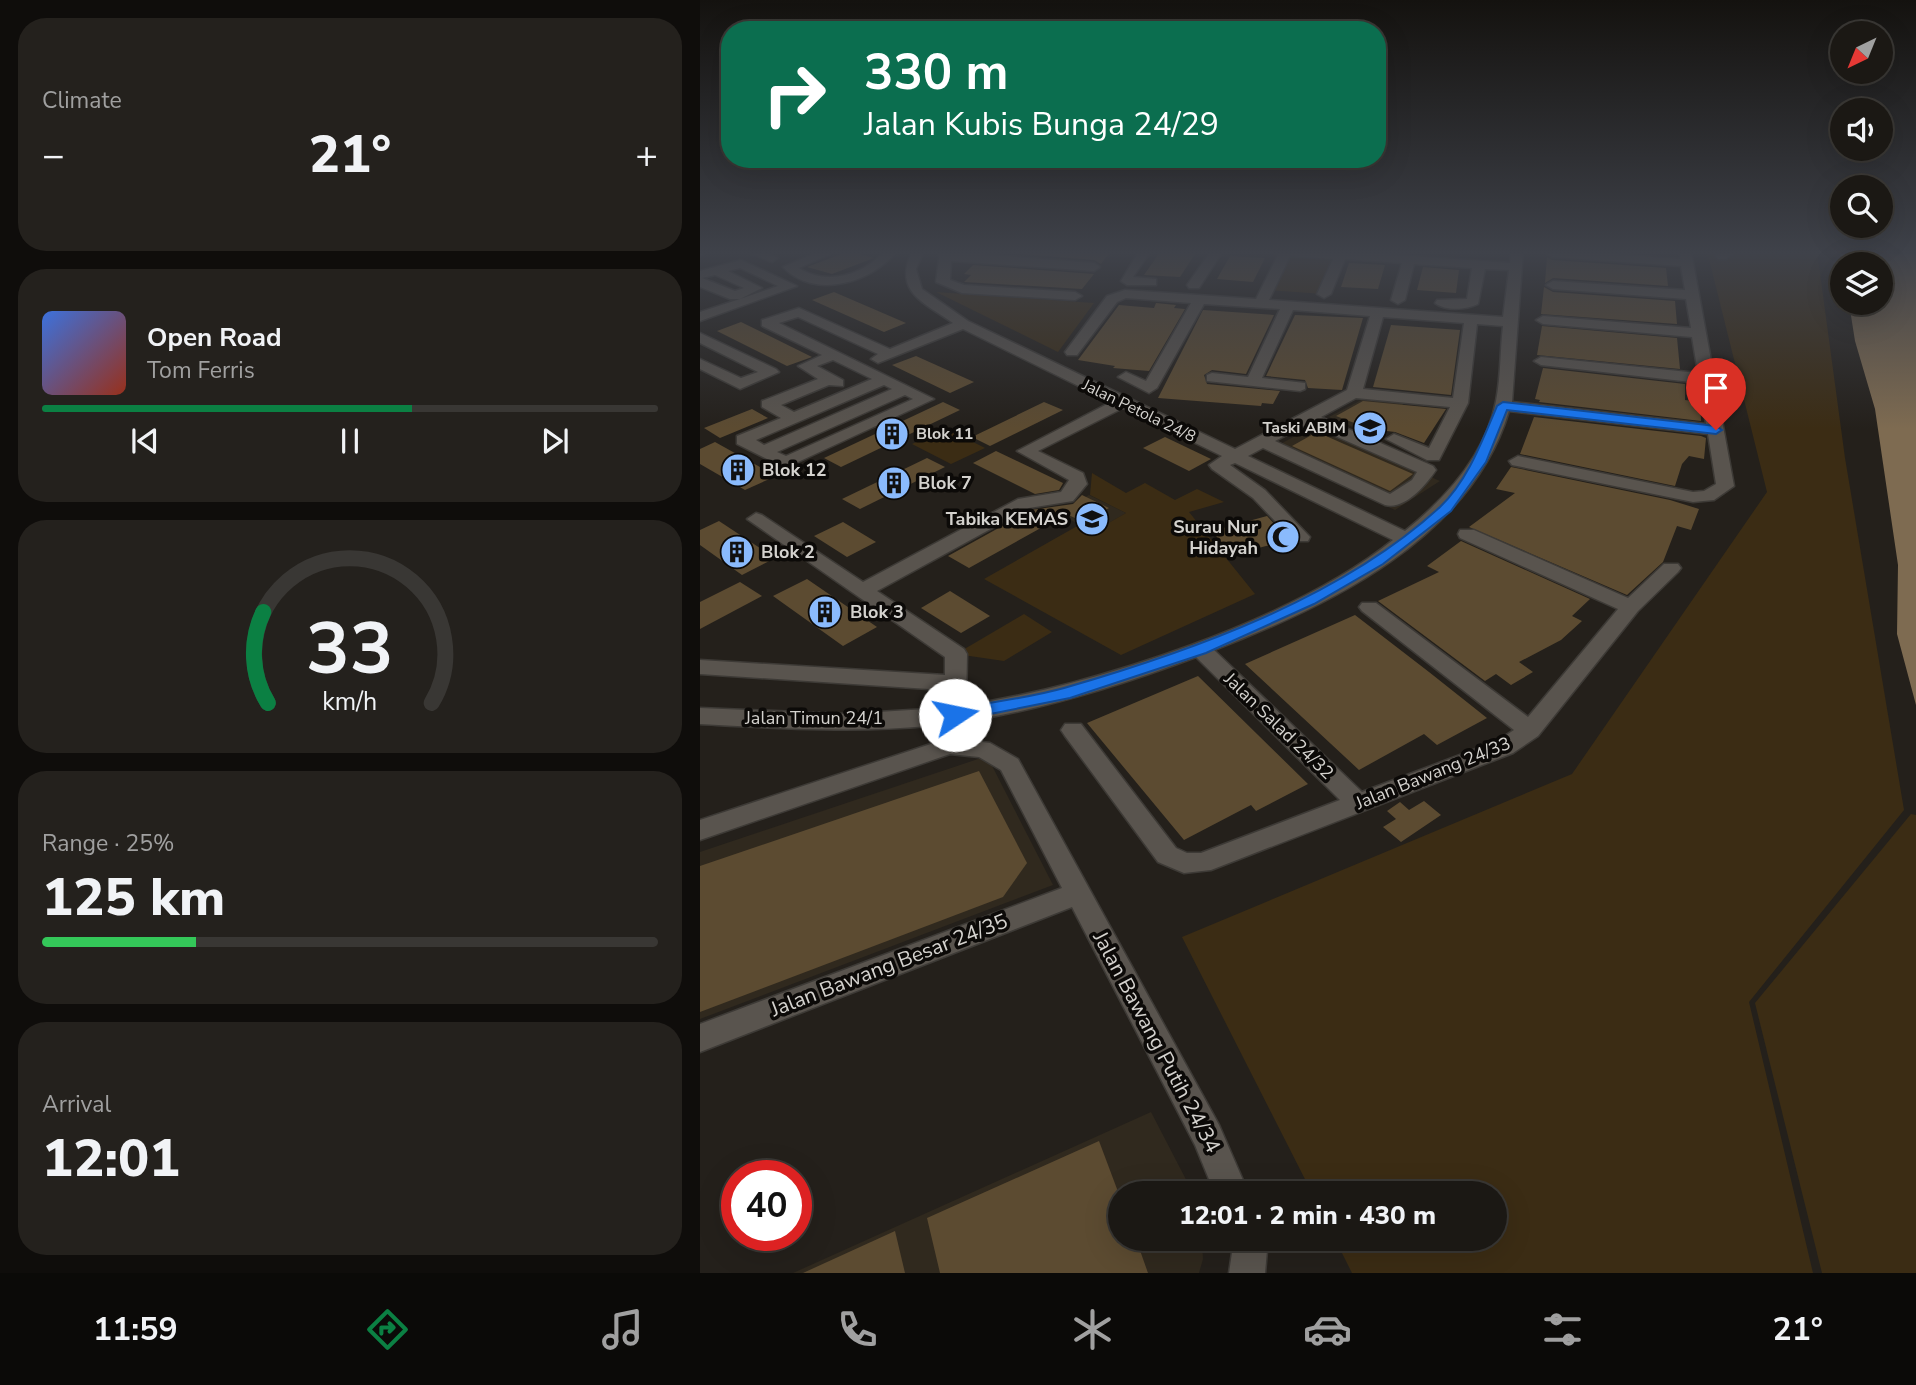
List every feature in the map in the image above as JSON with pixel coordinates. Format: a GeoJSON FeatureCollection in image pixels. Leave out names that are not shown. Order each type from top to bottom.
{"type":"FeatureCollection","features":[{"type":"Feature","properties":{"kind":"street"},"geometry":{"type":"LineString","coordinates":[[700,317],[719,310]]}},
{"type":"Feature","properties":{"kind":"street","name":"Jalan Petola 24/8"},"geometry":{"type":"LineString","coordinates":[[944,310],[963,324],[1406,539]]}},
{"type":"Feature","properties":{"kind":"street"},"geometry":{"type":"LineString","coordinates":[[1072,352],[1104,310]]}},
{"type":"Feature","properties":{"kind":"street"},"geometry":{"type":"LineString","coordinates":[[1126,377],[1149,388],[1188,310]]}},
{"type":"Feature","properties":{"kind":"street"},"geometry":{"type":"LineString","coordinates":[[1253,382],[1287,310]]}},
{"type":"Feature","properties":{"kind":"street"},"geometry":{"type":"LineString","coordinates":[[1354,310],[1510,321]]}},
{"type":"Feature","properties":{"kind":"street","name":"Jalan Timun 24/1"},"geometry":{"type":"LineString","coordinates":[[700,716],[780,721],[929,718],[955,715],[1064,694],[1201,649],[1308,601],[1378,561],[1446,508],[1480,462],[1503,406],[1511,310]]}},
{"type":"Feature","properties":{"kind":"street"},"geometry":{"type":"LineString","coordinates":[[1518,461],[1693,497],[1708,496],[1726,486],[1696,310]]}},
{"type":"Feature","properties":{"kind":"street"},"geometry":{"type":"LineString","coordinates":[[884,379],[743,440],[785,463],[926,399],[767,323],[799,312],[890,354]]}},
{"type":"Feature","properties":{"kind":"street"},"geometry":{"type":"LineString","coordinates":[[1353,393],[1378,312]]}},
{"type":"Feature","properties":{"kind":"street"},"geometry":{"type":"LineString","coordinates":[[1394,439],[1433,456],[1460,402],[1471,319]]}},
{"type":"Feature","properties":{"kind":"street"},"geometry":{"type":"LineString","coordinates":[[1542,320],[1700,333]]}},
{"type":"Feature","properties":{"kind":"street"},"geometry":{"type":"LineString","coordinates":[[859,367],[963,324]]}},
{"type":"Feature","properties":{"kind":"street"},"geometry":{"type":"LineString","coordinates":[[700,337],[771,372],[740,384],[700,363]]}},
{"type":"Feature","properties":{"kind":"street"},"geometry":{"type":"LineString","coordinates":[[834,355],[805,366],[856,391]]}},
{"type":"Feature","properties":{"kind":"street"},"geometry":{"type":"LineString","coordinates":[[1541,361],[1708,379]]}},
{"type":"Feature","properties":{"kind":"street"},"geometry":{"type":"LineString","coordinates":[[1212,378],[1300,386]]}},
{"type":"Feature","properties":{"kind":"street"},"geometry":{"type":"LineString","coordinates":[[793,418],[768,404],[830,379]]}},
{"type":"Feature","properties":{"kind":"street"},"geometry":{"type":"LineString","coordinates":[[764,451],[905,389]]}},
{"type":"Feature","properties":{"kind":"street"},"geometry":{"type":"LineString","coordinates":[[1301,537],[1259,494],[1218,465],[1353,393],[1460,402]]}},
{"type":"Feature","properties":{"kind":"street"},"geometry":{"type":"LineString","coordinates":[[862,591],[1024,503],[1067,497],[1074,492],[1077,477],[1025,451],[1122,402]]}},
{"type":"Feature","properties":{"kind":"street"},"geometry":{"type":"LineString","coordinates":[[1503,406],[1716,430]]}},
{"type":"Feature","properties":{"kind":"street"},"geometry":{"type":"LineString","coordinates":[[1264,442],[1391,501],[1419,484],[1427,470],[1307,418]]}},
{"type":"Feature","properties":{"kind":"street"},"geometry":{"type":"LineString","coordinates":[[756,519],[956,654],[955,715]]}},
{"type":"Feature","properties":{"kind":"street"},"geometry":{"type":"LineString","coordinates":[[1467,534],[1630,607]]}},
{"type":"Feature","properties":{"kind":"street","name":"Jalan Bawang 24/33"},"geometry":{"type":"LineString","coordinates":[[1073,730],[1167,855],[1184,863],[1202,863],[1505,747],[1530,730],[1630,607],[1671,568]]}},
{"type":"Feature","properties":{"kind":"street"},"geometry":{"type":"LineString","coordinates":[[1368,607],[1530,730]]}},
{"type":"Feature","properties":{"kind":"street","name":"Jalan Salad 24/32"},"geometry":{"type":"LineString","coordinates":[[1201,649],[1358,803]]}},
{"type":"Feature","properties":{"kind":"street"},"geometry":{"type":"LineString","coordinates":[[700,667],[956,682]]}},
{"type":"Feature","properties":{"kind":"street","name":"Jalan Bawang Putih 24/34"},"geometry":{"type":"LineString","coordinates":[[700,830],[949,746],[977,746],[997,752],[1010,765],[1208,1136],[1227,1181]]}},
{"type":"Feature","properties":{"kind":"street","name":"Jalan Bawang Besar 24/35"},"geometry":{"type":"LineString","coordinates":[[700,1038],[1078,893]]}},
{"type":"Feature","properties":{"kind":"street"},"geometry":{"type":"LineString","coordinates":[[1247,1273],[1250,1251]]}},
{"type":"Feature","properties":{"kind":"shaded area"},"geometry":{"type":"Polygon","coordinates":[[[973,310],[1089,310],[1058,352],[973,310]]]}},
{"type":"Feature","properties":{"kind":"shaded area"},"geometry":{"type":"Polygon","coordinates":[[[1722,310],[1825,310],[1845,458],[1904,810],[1749,1002],[1813,1273],[1352,1273],[1341,1251],[1507,1251],[1507,1181],[1306,1181],[1182,937],[1572,774],[1767,492],[1722,310]]]}},
{"type":"Feature","properties":{"kind":"shaded area"},"geometry":{"type":"Polygon","coordinates":[[[1893,310],[1916,310],[1916,705],[1897,634],[1898,565],[1875,409],[1855,341],[1851,315],[1893,315],[1893,310]]]}},
{"type":"Feature","properties":{"kind":"shaded area","name":"Taski ABIM"},"geometry":{"type":"Polygon","coordinates":[[[1367,397],[1406,400],[1380,438],[1329,417],[1367,397]]]}},
{"type":"Feature","properties":{"kind":"shaded area"},"geometry":{"type":"Polygon","coordinates":[[[1314,426],[1440,481],[1395,510],[1267,451],[1314,426]]]}},
{"type":"Feature","properties":{"kind":"shaded area"},"geometry":{"type":"Polygon","coordinates":[[[945,428],[985,448],[951,464],[912,444],[945,428]]]}},
{"type":"Feature","properties":{"kind":"shaded area"},"geometry":{"type":"Polygon","coordinates":[[[1092,473],[1126,493],[1145,483],[1175,500],[1197,489],[1224,502],[1189,512],[1255,594],[1121,655],[984,579],[1079,525],[1093,532],[1126,513],[1090,495],[1092,473]]]}},
{"type":"Feature","properties":{"kind":"shaded area","name":"Tabika KEMAS"},"geometry":{"type":"Polygon","coordinates":[[[1089,495],[1126,513],[1094,532],[1057,513],[1089,495]]]}},
{"type":"Feature","properties":{"kind":"shaded area"},"geometry":{"type":"Polygon","coordinates":[[[1024,614],[1052,632],[1004,661],[956,654],[1024,614]]]}},
{"type":"Feature","properties":{"kind":"shaded area"},"geometry":{"type":"Polygon","coordinates":[[[987,756],[1053,885],[700,1019],[700,852],[987,756]]]}},
{"type":"Feature","properties":{"kind":"shaded area"},"geometry":{"type":"Polygon","coordinates":[[[1911,814],[1916,815],[1916,1273],[1822,1273],[1755,1003],[1911,814]]]}},
{"type":"Feature","properties":{"kind":"shaded area"},"geometry":{"type":"Polygon","coordinates":[[[1151,1112],[1187,1181],[1108,1181],[1108,1251],[1203,1251],[1203,1259],[1199,1273],[793,1273],[1151,1112]]]}},
{"type":"Feature","properties":{"kind":"building"},"geometry":{"type":"Polygon","coordinates":[[[835,310],[877,310],[906,323],[884,332],[835,310]]]}},
{"type":"Feature","properties":{"kind":"building"},"geometry":{"type":"Polygon","coordinates":[[[1115,310],[1184,310],[1149,371],[1113,368],[1115,366],[1078,360],[1115,310]]]}},
{"type":"Feature","properties":{"kind":"building"},"geometry":{"type":"Polygon","coordinates":[[[1203,310],[1274,315],[1246,374],[1212,370],[1204,375],[1207,384],[1280,391],[1273,404],[1262,403],[1261,406],[1158,398],[1203,310]]]}},
{"type":"Feature","properties":{"kind":"building"},"geometry":{"type":"Polygon","coordinates":[[[1541,310],[1676,310],[1677,324],[1541,314],[1541,310]]]}},
{"type":"Feature","properties":{"kind":"building"},"geometry":{"type":"Polygon","coordinates":[[[1295,315],[1363,318],[1342,390],[1308,388],[1305,380],[1266,376],[1295,315]]]}},
{"type":"Feature","properties":{"kind":"building"},"geometry":{"type":"Polygon","coordinates":[[[741,322],[812,357],[787,366],[717,331],[741,322]]]}},
{"type":"Feature","properties":{"kind":"building"},"geometry":{"type":"Polygon","coordinates":[[[1391,325],[1460,330],[1451,395],[1373,387],[1391,325]]]}},
{"type":"Feature","properties":{"kind":"building"},"geometry":{"type":"Polygon","coordinates":[[[1542,326],[1677,338],[1680,369],[1537,355],[1542,326]]]}},
{"type":"Feature","properties":{"kind":"building"},"geometry":{"type":"Polygon","coordinates":[[[916,356],[974,382],[950,393],[892,365],[916,356]]]}},
{"type":"Feature","properties":{"kind":"building"},"geometry":{"type":"Polygon","coordinates":[[[1543,368],[1685,384],[1685,400],[1700,402],[1701,421],[1539,402],[1540,400],[1535,399],[1543,368]]]}},
{"type":"Feature","properties":{"kind":"building"},"geometry":{"type":"Polygon","coordinates":[[[1363,401],[1446,409],[1424,443],[1395,432],[1370,429],[1336,416],[1363,401]]]}},
{"type":"Feature","properties":{"kind":"building","name":"Blok 11"},"geometry":{"type":"Polygon","coordinates":[[[943,402],[960,410],[841,467],[824,458],[943,402]]]}},
{"type":"Feature","properties":{"kind":"building"},"geometry":{"type":"Polygon","coordinates":[[[1044,402],[1063,410],[990,446],[972,437],[1044,402]]]}},
{"type":"Feature","properties":{"kind":"building"},"geometry":{"type":"Polygon","coordinates":[[[752,409],[768,418],[720,438],[704,428],[752,409]]]}},
{"type":"Feature","properties":{"kind":"building"},"geometry":{"type":"Polygon","coordinates":[[[1534,417],[1701,436],[1706,438],[1704,459],[1689,456],[1682,464],[1675,486],[1520,454],[1534,417]]]}},
{"type":"Feature","properties":{"kind":"building"},"geometry":{"type":"Polygon","coordinates":[[[1317,432],[1413,474],[1390,491],[1292,446],[1317,432]]]}},
{"type":"Feature","properties":{"kind":"building"},"geometry":{"type":"Polygon","coordinates":[[[1165,437],[1211,459],[1189,471],[1143,448],[1165,437]]]}},
{"type":"Feature","properties":{"kind":"building","name":"Blok 12"},"geometry":{"type":"Polygon","coordinates":[[[715,442],[776,476],[745,490],[700,464],[700,449],[715,442]]]}},
{"type":"Feature","properties":{"kind":"building"},"geometry":{"type":"Polygon","coordinates":[[[996,451],[1063,483],[1059,490],[1035,494],[973,463],[996,451]]]}},
{"type":"Feature","properties":{"kind":"building","name":"Blok 7"},"geometry":{"type":"Polygon","coordinates":[[[927,458],[945,467],[860,509],[842,499],[927,458]]]}},
{"type":"Feature","properties":{"kind":"building"},"geometry":{"type":"Polygon","coordinates":[[[1511,467],[1670,500],[1699,509],[1691,530],[1677,526],[1663,562],[1627,595],[1469,527],[1515,493],[1496,489],[1511,467]]]}},
{"type":"Feature","properties":{"kind":"building"},"geometry":{"type":"Polygon","coordinates":[[[1082,495],[1109,508],[1084,522],[1066,514],[969,568],[948,556],[1031,510],[1073,504],[1082,495]]]}},
{"type":"Feature","properties":{"kind":"building"},"geometry":{"type":"Polygon","coordinates":[[[1267,516],[1289,540],[1231,555],[1212,531],[1267,516]]]}},
{"type":"Feature","properties":{"kind":"building","name":"Blok 2"},"geometry":{"type":"Polygon","coordinates":[[[719,521],[775,558],[742,575],[700,545],[700,530],[719,521]]]}},
{"type":"Feature","properties":{"kind":"building"},"geometry":{"type":"Polygon","coordinates":[[[843,522],[876,542],[847,557],[814,536],[843,522]]]}},
{"type":"Feature","properties":{"kind":"building"},"geometry":{"type":"Polygon","coordinates":[[[1461,541],[1590,599],[1572,616],[1582,621],[1561,640],[1519,662],[1533,672],[1511,685],[1496,674],[1485,681],[1378,601],[1439,572],[1427,566],[1461,541]]]}},
{"type":"Feature","properties":{"kind":"building","name":"Blok 3"},"geometry":{"type":"Polygon","coordinates":[[[807,579],[877,627],[843,646],[773,596],[807,579]]]}},
{"type":"Feature","properties":{"kind":"building"},"geometry":{"type":"Polygon","coordinates":[[[740,582],[762,596],[700,629],[700,602],[740,582]]]}},
{"type":"Feature","properties":{"kind":"building"},"geometry":{"type":"Polygon","coordinates":[[[950,591],[990,616],[961,633],[921,608],[950,591]]]}},
{"type":"Feature","properties":{"kind":"building"},"geometry":{"type":"Polygon","coordinates":[[[1355,615],[1487,718],[1437,745],[1424,734],[1359,770],[1245,664],[1355,615]]]}},
{"type":"Feature","properties":{"kind":"building"},"geometry":{"type":"Polygon","coordinates":[[[1198,676],[1308,784],[1256,811],[1251,805],[1184,840],[1087,723],[1198,676]]]}},
{"type":"Feature","properties":{"kind":"building"},"geometry":{"type":"Polygon","coordinates":[[[979,771],[1027,863],[1003,897],[700,1012],[700,866],[979,771]]]}},
{"type":"Feature","properties":{"kind":"building"},"geometry":{"type":"Polygon","coordinates":[[[1424,801],[1441,815],[1401,842],[1383,827],[1396,819],[1387,811],[1400,802],[1409,810],[1424,801]]]}},
{"type":"Feature","properties":{"kind":"building"},"geometry":{"type":"Polygon","coordinates":[[[1099,1141],[1114,1181],[1108,1181],[1108,1251],[1140,1251],[1148,1273],[940,1273],[927,1218],[1099,1141]]]}},
{"type":"Feature","properties":{"kind":"building"},"geometry":{"type":"Polygon","coordinates":[[[895,1231],[905,1273],[803,1273],[895,1231]]]}},
{"type":"Feature","properties":{"kind":"place","name":"Taski ABIM"},"geometry":{"type":"Point","coordinates":[1370,428]}},
{"type":"Feature","properties":{"kind":"place","name":"Blok 11"},"geometry":{"type":"Point","coordinates":[892,434]}},
{"type":"Feature","properties":{"kind":"place","name":"Blok 12"},"geometry":{"type":"Point","coordinates":[738,470]}},
{"type":"Feature","properties":{"kind":"place","name":"Blok 7"},"geometry":{"type":"Point","coordinates":[894,483]}},
{"type":"Feature","properties":{"kind":"place","name":"Tabika KEMAS"},"geometry":{"type":"Point","coordinates":[1092,519]}},
{"type":"Feature","properties":{"kind":"place","name":"Surau Nur Hidayah"},"geometry":{"type":"Point","coordinates":[1283,537]}},
{"type":"Feature","properties":{"kind":"place","name":"Blok 2"},"geometry":{"type":"Point","coordinates":[737,552]}},
{"type":"Feature","properties":{"kind":"place","name":"Blok 3"},"geometry":{"type":"Point","coordinates":[825,612]}},
{"type":"Feature","properties":{"kind":"route"},"geometry":{"type":"LineString","coordinates":[[955,715],[1064,694],[1201,649],[1308,601],[1378,561],[1446,508],[1480,462],[1503,406],[1716,430]]}}]}
